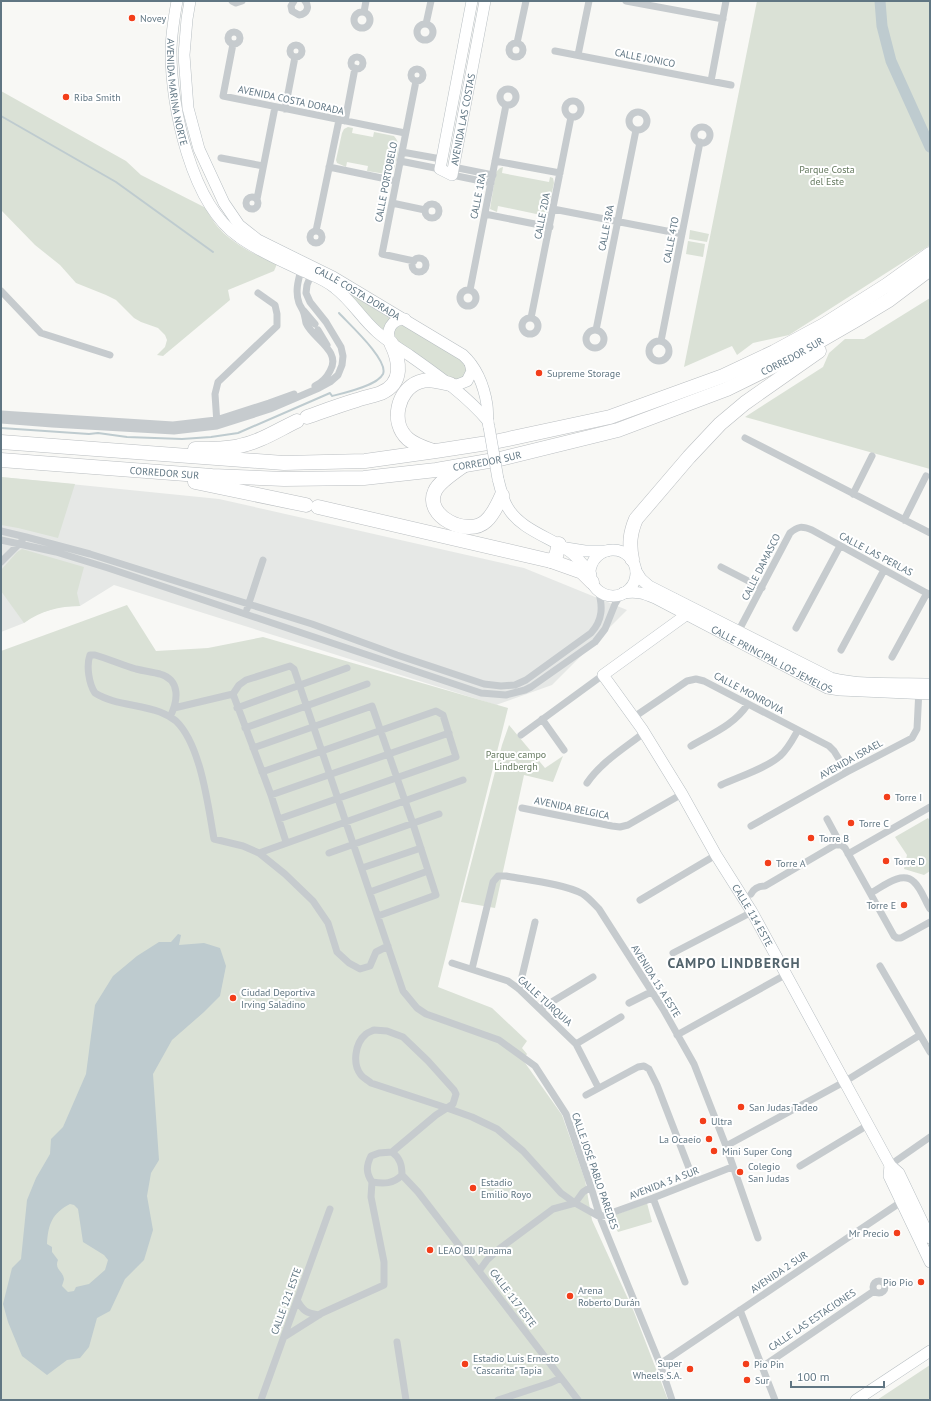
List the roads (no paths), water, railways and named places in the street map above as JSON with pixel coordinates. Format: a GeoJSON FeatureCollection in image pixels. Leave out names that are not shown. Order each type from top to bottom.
{"type":"FeatureCollection","features":[{"type":"Feature","properties":{"kind":"highway","name":"CORREDOR SUR"},"geometry":{"type":"LineString","coordinates":[[1,442],[284,463],[364,461],[494,442],[610,417],[723,376],[774,352],[824,325],[882,289],[930,254]]}},
{"type":"Feature","properties":{"kind":"highway","name":"CORREDOR SUR"},"geometry":{"type":"LineString","coordinates":[[1,460],[212,476],[284,479],[364,478],[436,470],[500,459],[625,428],[727,389],[792,357],[856,320],[889,300],[930,269]]}},
{"type":"Feature","properties":{"kind":"highway"},"geometry":{"type":"LineString","coordinates":[[634,565],[630,541],[631,530],[636,519],[707,436],[732,413],[814,355],[856,320]]}},
{"type":"Feature","properties":{"kind":"highway"},"geometry":{"type":"LineString","coordinates":[[123,451],[222,448],[239,446],[266,436],[302,419],[377,394],[390,388],[397,378],[399,369],[397,356],[391,343]]}},
{"type":"Feature","properties":{"kind":"highway"},"geometry":{"type":"LineString","coordinates":[[436,451],[415,444],[406,437],[399,426],[398,411],[402,397],[408,389],[415,384],[432,380],[450,384]]}},
{"type":"Feature","properties":{"kind":"highway"},"geometry":{"type":"LineString","coordinates":[[465,465],[440,484],[434,492],[436,510],[440,516],[451,523],[473,528],[486,522],[502,495]]}},
{"type":"Feature","properties":{"kind":"highway"},"geometry":{"type":"LineString","coordinates":[[106,467],[215,486],[312,506],[551,561],[582,572],[594,582]]}},
{"type":"Feature","properties":{"kind":"highway"},"geometry":{"type":"LineString","coordinates":[[551,561],[556,556],[561,546]]}},
{"type":"Feature","properties":{"kind":"main road","name":"AVENIDA MARINA NORTE"},"geometry":{"type":"LineString","coordinates":[[177,1],[171,51],[173,93],[182,138],[198,181]]}},
{"type":"Feature","properties":{"kind":"main road","name":"AVENIDA MARINA NORTE"},"geometry":{"type":"LineString","coordinates":[[190,1],[184,55],[184,72],[188,108],[199,150],[210,175]]}},
{"type":"Feature","properties":{"kind":"main road","name":"AVENIDA LAS COSTAS"},"geometry":{"type":"LineString","coordinates":[[472,1],[440,164],[452,171],[485,1]]}},
{"type":"Feature","properties":{"kind":"main road"},"geometry":{"type":"LineString","coordinates":[[458,73],[471,76]]}},
{"type":"Feature","properties":{"kind":"main road"},"geometry":{"type":"LineString","coordinates":[[198,181],[210,175]]}},
{"type":"Feature","properties":{"kind":"main road","name":"CALLE COSTA DORADA"},"geometry":{"type":"LineString","coordinates":[[210,175],[224,203],[239,225],[248,232],[264,243],[333,277],[457,350],[469,361],[476,371],[483,389],[487,406],[488,424]]}},
{"type":"Feature","properties":{"kind":"main road","name":"CALLE COSTA DORADA"},"geometry":{"type":"LineString","coordinates":[[198,181],[218,216],[238,237],[336,288],[377,332],[450,384],[469,400],[488,424]]}},
{"type":"Feature","properties":{"kind":"main road"},"geometry":{"type":"LineString","coordinates":[[391,343],[388,334],[389,328],[396,321],[405,319]]}},
{"type":"Feature","properties":{"kind":"main road"},"geometry":{"type":"LineString","coordinates":[[450,384],[461,385],[470,378],[472,368],[469,361]]}},
{"type":"Feature","properties":{"kind":"main road"},"geometry":{"type":"LineString","coordinates":[[488,424],[498,479],[508,510],[525,526],[561,546],[579,559],[594,582],[607,594],[622,594],[633,584],[634,565],[623,552],[585,551],[561,546]]}},
{"type":"Feature","properties":{"kind":"main road"},"geometry":{"type":"LineString","coordinates":[[594,582],[591,568],[596,558],[607,551]]}},
{"type":"Feature","properties":{"kind":"main road","name":"CALLE PRINCIPAL LOS JEMELOS"},"geometry":{"type":"LineString","coordinates":[[634,565],[644,582],[674,599],[726,636],[827,688],[840,690],[924,689]]}},
{"type":"Feature","properties":{"kind":"main road","name":"CALLE PRINCIPAL LOS JEMELOS"},"geometry":{"type":"LineString","coordinates":[[622,594],[633,591],[645,594],[686,615],[738,632],[831,678],[854,682],[924,689]]}},
{"type":"Feature","properties":{"kind":"main road"},"geometry":{"type":"LineString","coordinates":[[603,675],[688,613],[686,608],[674,599]]}},
{"type":"Feature","properties":{"kind":"main road"},"geometry":{"type":"LineString","coordinates":[[726,636],[738,632],[743,644]]}},
{"type":"Feature","properties":{"kind":"main road","name":"CALLE 114 ESTE"},"geometry":{"type":"LineString","coordinates":[[603,675],[645,732],[716,855],[747,896],[752,912],[785,975],[890,1165],[889,1176],[906,1199],[930,1238]]}},
{"type":"Feature","properties":{"kind":"main road","name":"CALLE 114 ESTE"},"geometry":{"type":"LineString","coordinates":[[906,1199],[926,1246],[930,1262]]}},
{"type":"Feature","properties":{"kind":"main road"},"geometry":{"type":"LineString","coordinates":[[856,1400],[930,1351]]}},
{"type":"Feature","properties":{"kind":"street"},"geometry":{"type":"LineString","coordinates":[[232,1],[236,3],[242,1]]}},
{"type":"Feature","properties":{"kind":"street"},"geometry":{"type":"LineString","coordinates":[[294,1],[291,6],[292,11],[299,15],[304,14],[307,9],[307,4],[305,1]]}},
{"type":"Feature","properties":{"kind":"street"},"geometry":{"type":"LineString","coordinates":[[364,12],[366,1]]}},
{"type":"Feature","properties":{"kind":"street"},"geometry":{"type":"LineString","coordinates":[[426,24],[431,1]]}},
{"type":"Feature","properties":{"kind":"street"},"geometry":{"type":"LineString","coordinates":[[517,43],[526,1]]}},
{"type":"Feature","properties":{"kind":"street"},"geometry":{"type":"LineString","coordinates":[[578,55],[589,1]]}},
{"type":"Feature","properties":{"kind":"street"},"geometry":{"type":"LineString","coordinates":[[626,1],[723,20]]}},
{"type":"Feature","properties":{"kind":"street"},"geometry":{"type":"LineString","coordinates":[[711,81],[726,1]]}},
{"type":"Feature","properties":{"kind":"street","name":"AVENIDA COSTA DORADA"},"geometry":{"type":"LineString","coordinates":[[233,44],[223,96],[406,133]]}},
{"type":"Feature","properties":{"kind":"street","name":"CALLE JONICO"},"geometry":{"type":"LineString","coordinates":[[555,51],[731,85]]}},
{"type":"Feature","properties":{"kind":"street"},"geometry":{"type":"LineString","coordinates":[[285,109],[295,57]]}},
{"type":"Feature","properties":{"kind":"street"},"geometry":{"type":"LineString","coordinates":[[316,231],[329,167],[355,68]]}},
{"type":"Feature","properties":{"kind":"street","name":"CALLE PORTOBELO"},"geometry":{"type":"LineString","coordinates":[[414,261],[382,254],[416,81]]}},
{"type":"Feature","properties":{"kind":"street","name":"CALLE 1RA"},"geometry":{"type":"LineString","coordinates":[[470,290],[506,105]]}},
{"type":"Feature","properties":{"kind":"street"},"geometry":{"type":"LineString","coordinates":[[256,199],[275,107]]}},
{"type":"Feature","properties":{"kind":"street","name":"CALLE 2DA"},"geometry":{"type":"LineString","coordinates":[[532,318],[571,117]]}},
{"type":"Feature","properties":{"kind":"street","name":"CALLE 3RA"},"geometry":{"type":"LineString","coordinates":[[596,330],[636,130]]}},
{"type":"Feature","properties":{"kind":"street","name":"CALLE 4TO"},"geometry":{"type":"LineString","coordinates":[[661,342],[700,142]]}},
{"type":"Feature","properties":{"kind":"street"},"geometry":{"type":"LineString","coordinates":[[402,152],[440,164]]}},
{"type":"Feature","properties":{"kind":"street"},"geometry":{"type":"LineString","coordinates":[[221,158],[263,166]]}},
{"type":"Feature","properties":{"kind":"street"},"geometry":{"type":"LineString","coordinates":[[400,161],[440,164]]}},
{"type":"Feature","properties":{"kind":"street"},"geometry":{"type":"LineString","coordinates":[[495,161],[560,173]]}},
{"type":"Feature","properties":{"kind":"street"},"geometry":{"type":"LineString","coordinates":[[329,167],[396,181]]}},
{"type":"Feature","properties":{"kind":"street"},"geometry":{"type":"LineString","coordinates":[[452,171],[493,175]]}},
{"type":"Feature","properties":{"kind":"street"},"geometry":{"type":"LineString","coordinates":[[452,171],[491,183]]}},
{"type":"Feature","properties":{"kind":"street"},"geometry":{"type":"LineString","coordinates":[[392,203],[425,210]]}},
{"type":"Feature","properties":{"kind":"street"},"geometry":{"type":"LineString","coordinates":[[553,209],[682,234]]}},
{"type":"Feature","properties":{"kind":"street"},"geometry":{"type":"LineString","coordinates":[[485,214],[550,227]]}},
{"type":"Feature","properties":{"kind":"street"},"geometry":{"type":"LineString","coordinates":[[1,414],[173,425],[217,423],[318,384],[327,377],[332,369],[332,358],[330,350],[317,327],[303,310],[299,302],[296,293],[301,270]]}},
{"type":"Feature","properties":{"kind":"street"},"geometry":{"type":"LineString","coordinates":[[1,420],[174,431],[217,423],[277,406],[325,385],[338,375],[342,365],[343,356],[341,347],[326,322],[310,302],[306,293],[311,275]]}},
{"type":"Feature","properties":{"kind":"street"},"geometry":{"type":"LineString","coordinates":[[1,291],[41,333],[110,355]]}},
{"type":"Feature","properties":{"kind":"street"},"geometry":{"type":"LineString","coordinates":[[217,423],[215,394],[218,382],[277,326],[275,305],[258,293]]}},
{"type":"Feature","properties":{"kind":"street"},"geometry":{"type":"LineString","coordinates":[[303,310],[306,323],[320,341],[330,350]]}},
{"type":"Feature","properties":{"kind":"street"},"geometry":{"type":"LineString","coordinates":[[745,438],[930,533]]}},
{"type":"Feature","properties":{"kind":"street"},"geometry":{"type":"LineString","coordinates":[[853,494],[872,456]]}},
{"type":"Feature","properties":{"kind":"street"},"geometry":{"type":"LineString","coordinates":[[904,520],[926,476]]}},
{"type":"Feature","properties":{"kind":"street","name":"CALLE DAMASCO"},"geometry":{"type":"LineString","coordinates":[[738,632],[790,533],[796,527],[803,527],[812,530]]}},
{"type":"Feature","properties":{"kind":"street","name":"CALLE LAS PERLAS"},"geometry":{"type":"LineString","coordinates":[[812,530],[929,594]]}},
{"type":"Feature","properties":{"kind":"street"},"geometry":{"type":"LineString","coordinates":[[594,582],[602,601],[602,613],[594,630],[565,653],[526,680],[515,685],[502,686],[484,684],[396,655],[318,626],[90,554],[4,532],[2,541],[56,552],[108,568],[481,693],[506,695],[531,688],[595,642],[605,629],[615,604],[622,594]]}},
{"type":"Feature","properties":{"kind":"street"},"geometry":{"type":"LineString","coordinates":[[1,562],[26,537]]}},
{"type":"Feature","properties":{"kind":"street"},"geometry":{"type":"LineString","coordinates":[[796,628],[840,546]]}},
{"type":"Feature","properties":{"kind":"street"},"geometry":{"type":"LineString","coordinates":[[246,613],[263,560]]}},
{"type":"Feature","properties":{"kind":"street"},"geometry":{"type":"LineString","coordinates":[[721,567],[762,588]]}},
{"type":"Feature","properties":{"kind":"street"},"geometry":{"type":"LineString","coordinates":[[841,650],[884,570]]}},
{"type":"Feature","properties":{"kind":"street"},"geometry":{"type":"LineString","coordinates":[[892,658],[929,594]]}},
{"type":"Feature","properties":{"kind":"street"},"geometry":{"type":"LineString","coordinates":[[314,636],[318,626]]}},
{"type":"Feature","properties":{"kind":"street"},"geometry":{"type":"LineString","coordinates":[[170,717],[177,697],[170,678],[161,674],[136,669],[95,655],[90,655],[88,659],[91,685],[95,693],[128,705],[144,708],[170,717],[178,724],[191,744],[204,779],[214,840],[243,846],[259,853],[285,874],[313,901],[328,923],[337,952],[349,963],[360,969],[370,966],[376,952],[388,946]]}},
{"type":"Feature","properties":{"kind":"street","name":"CALLE JOSÉ PABLO PAREDES"},"geometry":{"type":"LineString","coordinates":[[233,694],[239,685],[246,680],[287,666],[294,669],[403,990],[409,1000],[426,1014],[499,1040],[535,1066],[566,1114],[600,1217],[660,1364],[672,1400]]}},
{"type":"Feature","properties":{"kind":"street"},"geometry":{"type":"LineString","coordinates":[[237,708],[347,668]]}},
{"type":"Feature","properties":{"kind":"street"},"geometry":{"type":"LineString","coordinates":[[520,735],[603,675]]}},
{"type":"Feature","properties":{"kind":"street","name":"CALLE MONROVIA"},"geometry":{"type":"LineString","coordinates":[[634,717],[687,681],[696,679],[704,681],[829,746],[834,751],[847,772]]}},
{"type":"Feature","properties":{"kind":"street"},"geometry":{"type":"LineString","coordinates":[[245,728],[367,684]]}},
{"type":"Feature","properties":{"kind":"street","name":"AVENIDA ISRAEL"},"geometry":{"type":"LineString","coordinates":[[751,826],[847,772],[912,738],[917,729],[924,689]]}},
{"type":"Feature","properties":{"kind":"street"},"geometry":{"type":"LineString","coordinates":[[174,708],[233,694],[271,795],[286,842]]}},
{"type":"Feature","properties":{"kind":"street"},"geometry":{"type":"LineString","coordinates":[[691,746],[728,725],[740,715],[748,704]]}},
{"type":"Feature","properties":{"kind":"street"},"geometry":{"type":"LineString","coordinates":[[253,748],[372,706],[436,895],[378,916]]}},
{"type":"Feature","properties":{"kind":"street"},"geometry":{"type":"LineString","coordinates":[[262,772],[436,711],[443,715],[456,757],[279,819]]}},
{"type":"Feature","properties":{"kind":"street"},"geometry":{"type":"LineString","coordinates":[[542,719],[564,750]]}},
{"type":"Feature","properties":{"kind":"street"},"geometry":{"type":"LineString","coordinates":[[721,785],[771,762],[780,756],[789,746],[798,730]]}},
{"type":"Feature","properties":{"kind":"street"},"geometry":{"type":"LineString","coordinates":[[587,783],[593,774],[605,763],[645,732]]}},
{"type":"Feature","properties":{"kind":"street"},"geometry":{"type":"LineString","coordinates":[[271,795],[448,733]]}},
{"type":"Feature","properties":{"kind":"street"},"geometry":{"type":"LineString","coordinates":[[259,853],[286,842],[463,780]]}},
{"type":"Feature","properties":{"kind":"street","name":"AVENIDA BELGICA"},"geometry":{"type":"LineString","coordinates":[[522,808],[620,827],[628,825],[682,794]]}},
{"type":"Feature","properties":{"kind":"street"},"geometry":{"type":"LineString","coordinates":[[848,854],[930,807]]}},
{"type":"Feature","properties":{"kind":"street"},"geometry":{"type":"LineString","coordinates":[[329,852],[354,845],[439,814]]}},
{"type":"Feature","properties":{"kind":"street"},"geometry":{"type":"LineString","coordinates":[[826,819],[841,845],[846,848],[894,936],[901,938],[930,922]]}},
{"type":"Feature","properties":{"kind":"street"},"geometry":{"type":"LineString","coordinates":[[747,896],[756,894],[763,890],[765,886],[835,846],[841,845]]}},
{"type":"Feature","properties":{"kind":"street"},"geometry":{"type":"LineString","coordinates":[[362,868],[421,848]]}},
{"type":"Feature","properties":{"kind":"street"},"geometry":{"type":"LineString","coordinates":[[640,900],[716,855]]}},
{"type":"Feature","properties":{"kind":"street"},"geometry":{"type":"LineString","coordinates":[[370,892],[428,871]]}},
{"type":"Feature","properties":{"kind":"street","name":"AVENIDA 15 A ESTE"},"geometry":{"type":"LineString","coordinates":[[472,969],[493,882],[498,876],[506,876],[570,888],[584,895],[599,909],[663,1009],[694,1064],[726,1146],[732,1167],[758,1238]]}},
{"type":"Feature","properties":{"kind":"street"},"geometry":{"type":"LineString","coordinates":[[871,893],[898,878],[909,878],[914,882],[930,909]]}},
{"type":"Feature","properties":{"kind":"street"},"geometry":{"type":"LineString","coordinates":[[673,953],[752,912]]}},
{"type":"Feature","properties":{"kind":"street"},"geometry":{"type":"LineString","coordinates":[[519,989],[535,922]]}},
{"type":"Feature","properties":{"kind":"street","name":"CALLE TURQUIA"},"geometry":{"type":"LineString","coordinates":[[452,963],[508,981],[519,989],[576,1044],[598,1087]]}},
{"type":"Feature","properties":{"kind":"street"},"geometry":{"type":"LineString","coordinates":[[880,966],[930,1052]]}},
{"type":"Feature","properties":{"kind":"street"},"geometry":{"type":"LineString","coordinates":[[677,1035],[785,975]]}},
{"type":"Feature","properties":{"kind":"street"},"geometry":{"type":"LineString","coordinates":[[540,1009],[593,977]]}},
{"type":"Feature","properties":{"kind":"street"},"geometry":{"type":"LineString","coordinates":[[630,1003],[651,992]]}},
{"type":"Feature","properties":{"kind":"street"},"geometry":{"type":"LineString","coordinates":[[576,1044],[621,1017]]}},
{"type":"Feature","properties":{"kind":"street"},"geometry":{"type":"LineString","coordinates":[[402,1175],[397,1180],[391,1182],[382,1184],[372,1182],[367,1176],[368,1161],[371,1156],[379,1153],[392,1152],[436,1115],[447,1108],[453,1104],[456,1094],[428,1061],[403,1037],[387,1031],[374,1030],[365,1034],[358,1044],[356,1065],[360,1075],[371,1083],[447,1108],[472,1117],[497,1129],[523,1151],[561,1193],[600,1217]]}},
{"type":"Feature","properties":{"kind":"street"},"geometry":{"type":"LineString","coordinates":[[726,1146],[844,1082],[920,1035]]}},
{"type":"Feature","properties":{"kind":"street"},"geometry":{"type":"LineString","coordinates":[[586,1095],[598,1087],[638,1067],[644,1066],[649,1069],[658,1085],[694,1181]]}},
{"type":"Feature","properties":{"kind":"street"},"geometry":{"type":"LineString","coordinates":[[800,1166],[868,1125]]}},
{"type":"Feature","properties":{"kind":"street"},"geometry":{"type":"LineString","coordinates":[[890,1165],[930,1137]]}},
{"type":"Feature","properties":{"kind":"street","name":"CALLE 117 ESTE"},"geometry":{"type":"LineString","coordinates":[[392,1152],[397,1156],[400,1162],[402,1175],[418,1192],[578,1400]]}},
{"type":"Feature","properties":{"kind":"street","name":"AVENIDA 3 A SUR"},"geometry":{"type":"LineString","coordinates":[[600,1217],[732,1167]]}},
{"type":"Feature","properties":{"kind":"street"},"geometry":{"type":"LineString","coordinates":[[284,1337],[319,1315],[384,1285],[384,1262],[371,1197],[372,1182]]}},
{"type":"Feature","properties":{"kind":"street"},"geometry":{"type":"LineString","coordinates":[[479,1271],[487,1260],[499,1249],[553,1209],[575,1203],[583,1192],[591,1187]]}},
{"type":"Feature","properties":{"kind":"street"},"geometry":{"type":"LineString","coordinates":[[653,1198],[685,1282]]}},
{"type":"Feature","properties":{"kind":"street","name":"AVENIDA 2 SUR"},"geometry":{"type":"LineString","coordinates":[[660,1364],[906,1199]]}},
{"type":"Feature","properties":{"kind":"street","name":"CALLE 121 ESTE"},"geometry":{"type":"LineString","coordinates":[[262,1400],[330,1209]]}},
{"type":"Feature","properties":{"kind":"street","name":"CALLE LAS ESTACIONES"},"geometry":{"type":"LineString","coordinates":[[762,1367],[874,1291]]}},
{"type":"Feature","properties":{"kind":"street"},"geometry":{"type":"LineString","coordinates":[[297,1300],[302,1309],[310,1314],[319,1315]]}},
{"type":"Feature","properties":{"kind":"street"},"geometry":{"type":"LineString","coordinates":[[740,1310],[775,1400]]}},
{"type":"Feature","properties":{"kind":"street"},"geometry":{"type":"LineString","coordinates":[[397,1342],[406,1400]]}},
{"type":"Feature","properties":{"kind":"street"},"geometry":{"type":"LineString","coordinates":[[498,1400],[550,1383],[560,1378]]}},
{"type":"Feature","properties":{"kind":"waterway"},"geometry":{"type":"LineString","coordinates":[[880,1],[882,26],[891,61],[930,147]]}},
{"type":"Feature","properties":{"kind":"waterway"},"geometry":{"type":"LineString","coordinates":[[1,116],[116,182],[213,252]]}},
{"type":"Feature","properties":{"kind":"waterway"},"geometry":{"type":"LineString","coordinates":[[1,428],[89,434],[98,433],[127,437],[182,439],[238,433],[330,393],[332,396],[352,391],[380,378],[383,374],[383,368],[380,360],[367,342],[339,313]]}},
{"type":"Feature","properties":{"kind":"place","name":"Novey"},"geometry":{"type":"Point","coordinates":[132,18]}},
{"type":"Feature","properties":{"kind":"place","name":"Riba Smith"},"geometry":{"type":"Point","coordinates":[66,97]}},
{"type":"Feature","properties":{"kind":"place","name":"Supreme Storage"},"geometry":{"type":"Point","coordinates":[539,373]}},
{"type":"Feature","properties":{"kind":"place","name":"Torre I"},"geometry":{"type":"Point","coordinates":[887,797]}},
{"type":"Feature","properties":{"kind":"place","name":"Torre C"},"geometry":{"type":"Point","coordinates":[851,823]}},
{"type":"Feature","properties":{"kind":"place","name":"Torre B"},"geometry":{"type":"Point","coordinates":[811,838]}},
{"type":"Feature","properties":{"kind":"place","name":"Torre D"},"geometry":{"type":"Point","coordinates":[886,861]}},
{"type":"Feature","properties":{"kind":"place","name":"Torre A"},"geometry":{"type":"Point","coordinates":[768,863]}},
{"type":"Feature","properties":{"kind":"place","name":"Torre E"},"geometry":{"type":"Point","coordinates":[904,905]}},
{"type":"Feature","properties":{"kind":"place","name":"Ciudad Deportiva Irving Saladino"},"geometry":{"type":"Point","coordinates":[233,998]}},
{"type":"Feature","properties":{"kind":"place","name":"San Judas Tadeo"},"geometry":{"type":"Point","coordinates":[741,1107]}},
{"type":"Feature","properties":{"kind":"place","name":"Ultra"},"geometry":{"type":"Point","coordinates":[703,1121]}},
{"type":"Feature","properties":{"kind":"place","name":"La Ocaeío"},"geometry":{"type":"Point","coordinates":[709,1139]}},
{"type":"Feature","properties":{"kind":"place","name":"Mini Super Cong"},"geometry":{"type":"Point","coordinates":[714,1151]}},
{"type":"Feature","properties":{"kind":"place","name":"Colegio San Judas"},"geometry":{"type":"Point","coordinates":[740,1172]}},
{"type":"Feature","properties":{"kind":"place","name":"Estadio Emilio Royo"},"geometry":{"type":"Point","coordinates":[473,1188]}},
{"type":"Feature","properties":{"kind":"place","name":"Mr Precio"},"geometry":{"type":"Point","coordinates":[897,1233]}},
{"type":"Feature","properties":{"kind":"place","name":"LEAO BJJ Panama"},"geometry":{"type":"Point","coordinates":[430,1250]}},
{"type":"Feature","properties":{"kind":"place","name":"Pio Pio"},"geometry":{"type":"Point","coordinates":[921,1282]}},
{"type":"Feature","properties":{"kind":"place","name":"Arena Roberto Durán"},"geometry":{"type":"Point","coordinates":[570,1296]}},
{"type":"Feature","properties":{"kind":"place","name":"Estadio Luis Ernesto \"Cascarita\" Tapia"},"geometry":{"type":"Point","coordinates":[465,1364]}},
{"type":"Feature","properties":{"kind":"place","name":"Pio Pin"},"geometry":{"type":"Point","coordinates":[746,1364]}},
{"type":"Feature","properties":{"kind":"place","name":"Super Wheels S.A."},"geometry":{"type":"Point","coordinates":[690,1369]}},
{"type":"Feature","properties":{"kind":"place","name":"Sur"},"geometry":{"type":"Point","coordinates":[747,1380]}},
{"type":"Feature","properties":{"kind":"district","name":"CAMPO LINDBERGH"},"geometry":{"type":"Point","coordinates":[734,963]}},
{"type":"Feature","properties":{"kind":"park label","name":"Parque Costa del Este"},"geometry":{"type":"Point","coordinates":[827,174]}},
{"type":"Feature","properties":{"kind":"park label","name":"Parque campo Lindbergh"},"geometry":{"type":"Point","coordinates":[516,760]}}]}
